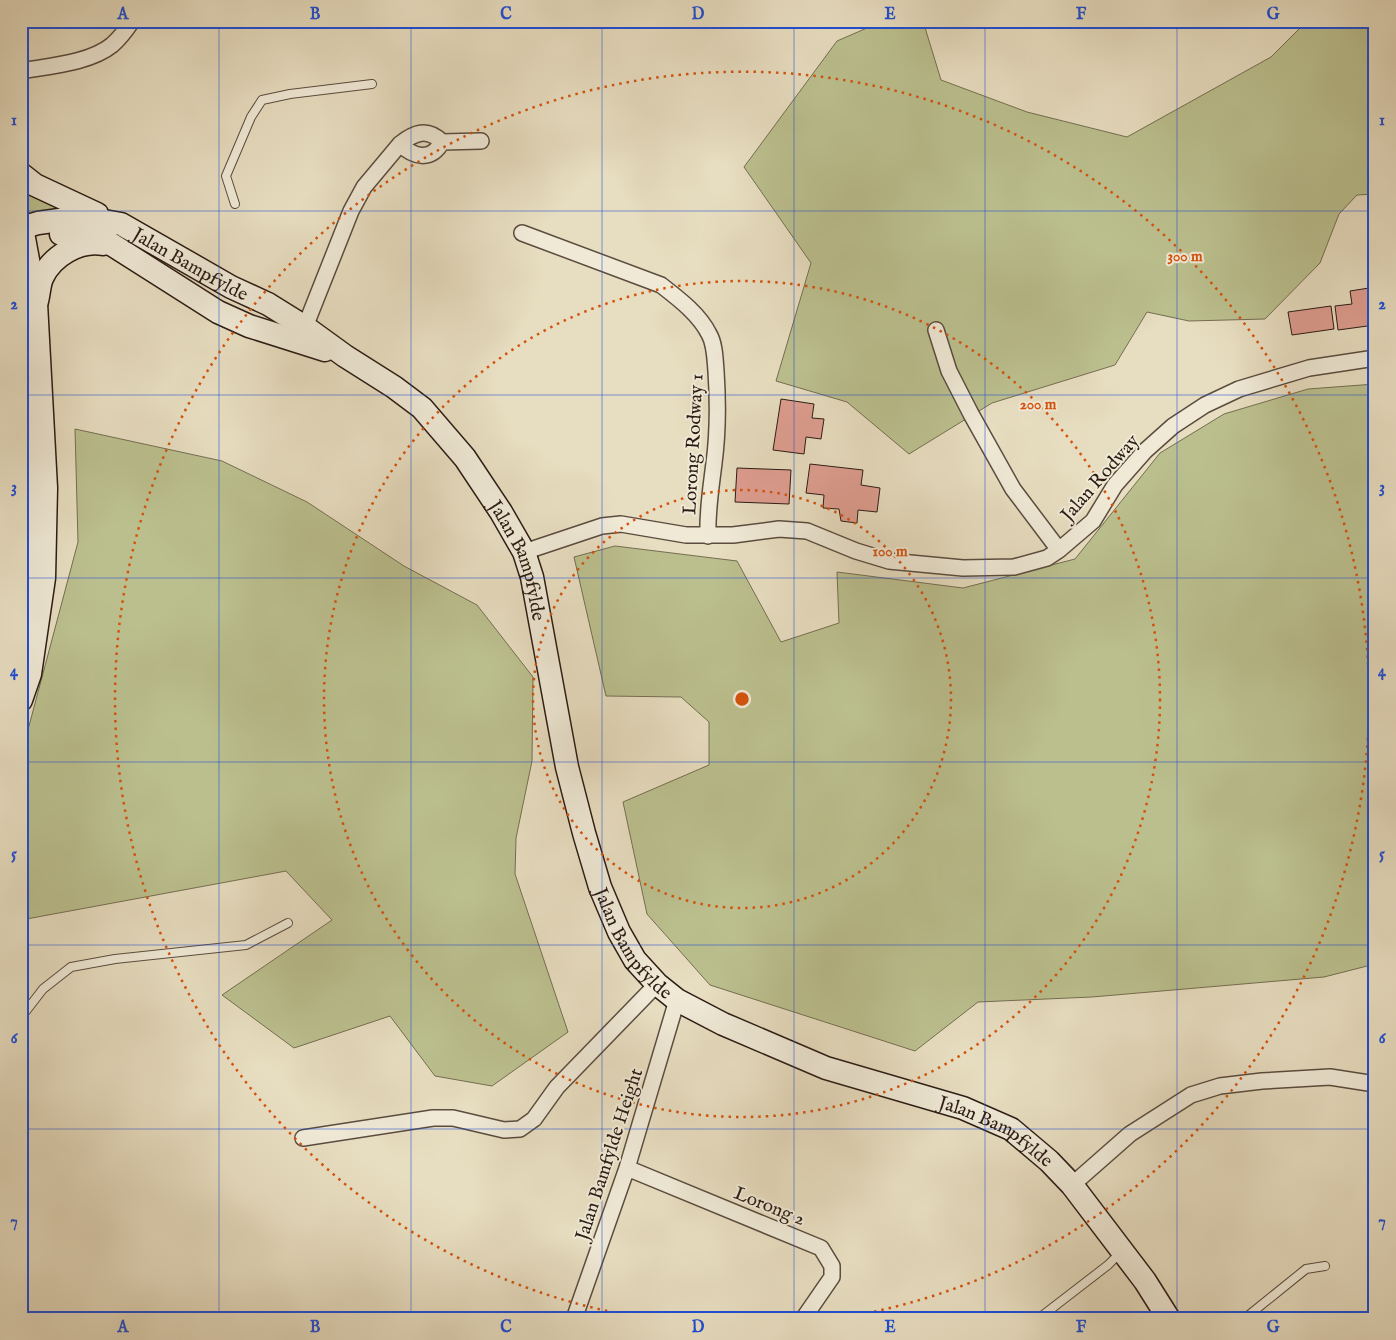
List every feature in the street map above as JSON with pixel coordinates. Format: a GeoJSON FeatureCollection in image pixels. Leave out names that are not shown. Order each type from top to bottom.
{"type":"FeatureCollection","features":[{"type":"Feature","properties":{"kind":"street"},"geometry":{"type":"LineString","coordinates":[[21,71],[93,56],[110,46],[132,21]]}},
{"type":"Feature","properties":{"kind":"street"},"geometry":{"type":"LineString","coordinates":[[305,327],[351,211],[364,186],[400,144],[414,135],[427,132],[442,142],[481,142]]}},
{"type":"Feature","properties":{"kind":"street"},"geometry":{"type":"LineString","coordinates":[[400,144],[410,153],[421,156],[433,152],[442,142]]}},
{"type":"Feature","properties":{"kind":"street"},"geometry":{"type":"LineString","coordinates":[[21,174],[35,185],[53,194],[122,224]]}},
{"type":"Feature","properties":{"kind":"street","name":"Jalan Bampfylde"},"geometry":{"type":"LineString","coordinates":[[22,231],[38,223],[81,217],[122,224],[231,287],[268,304],[372,372],[422,408],[465,458],[501,512],[524,552],[532,577],[567,767],[584,833],[600,887],[619,932],[635,960],[658,984],[678,1000],[723,1024],[826,1068],[963,1108],[1011,1129],[1049,1161],[1072,1184],[1145,1281],[1169,1319]]}},
{"type":"Feature","properties":{"kind":"street"},"geometry":{"type":"LineString","coordinates":[[21,700],[30,674],[44,578],[46,488],[36,304],[22,231]]}},
{"type":"Feature","properties":{"kind":"street","name":"Jalan Bampfylde"},"geometry":{"type":"LineString","coordinates":[[22,231],[78,231],[100,237],[218,312],[249,326],[345,356]]}},
{"type":"Feature","properties":{"kind":"street","name":"Lorong Rodway 1"},"geometry":{"type":"LineString","coordinates":[[522,232],[661,285],[700,320],[710,335],[715,357],[717,388],[714,461],[707,518],[708,536]]}},
{"type":"Feature","properties":{"kind":"street"},"geometry":{"type":"LineString","coordinates":[[36,304],[42,278],[51,265],[66,250],[85,244],[98,243],[114,246]]}},
{"type":"Feature","properties":{"kind":"street"},"geometry":{"type":"LineString","coordinates":[[218,312],[228,311],[233,305],[234,297],[231,287]]}},
{"type":"Feature","properties":{"kind":"street"},"geometry":{"type":"LineString","coordinates":[[936,330],[949,371],[970,414],[1013,489],[1059,550]]}},
{"type":"Feature","properties":{"kind":"street","name":"Jalan Rodway"},"geometry":{"type":"LineString","coordinates":[[524,552],[602,526],[621,524],[686,535],[708,536],[779,529],[807,531],[856,551],[889,561],[963,568],[1014,567],[1047,558],[1059,550],[1092,521],[1115,485],[1145,451],[1173,426],[1205,405],[1239,389],[1309,368],[1375,358]]}},
{"type":"Feature","properties":{"kind":"street"},"geometry":{"type":"LineString","coordinates":[[21,386],[25,455],[26,562],[21,601]]}},
{"type":"Feature","properties":{"kind":"street"},"geometry":{"type":"LineString","coordinates":[[303,1138],[433,1118],[453,1118],[504,1130],[520,1129],[534,1119],[557,1087],[658,984]]}},
{"type":"Feature","properties":{"kind":"street","name":"Jalan Bamfylde Height"},"geometry":{"type":"LineString","coordinates":[[574,1319],[627,1168],[678,1000]]}},
{"type":"Feature","properties":{"kind":"street"},"geometry":{"type":"LineString","coordinates":[[1072,1184],[1130,1134],[1191,1095],[1220,1086],[1262,1081],[1330,1077],[1375,1084]]}},
{"type":"Feature","properties":{"kind":"street","name":"Lorong 2"},"geometry":{"type":"LineString","coordinates":[[627,1168],[821,1248],[832,1266],[832,1277],[803,1319]]}},
{"type":"Feature","properties":{"kind":"lane"},"geometry":{"type":"LineString","coordinates":[[235,204],[226,176],[251,117],[262,100],[298,93],[372,84]]}},
{"type":"Feature","properties":{"kind":"lane"},"geometry":{"type":"LineString","coordinates":[[21,1014],[26,1011],[43,989],[70,967],[115,959],[246,944],[288,923]]}},
{"type":"Feature","properties":{"kind":"lane"},"geometry":{"type":"LineString","coordinates":[[1038,1319],[1108,1265],[1122,1251]]}},
{"type":"Feature","properties":{"kind":"lane"},"geometry":{"type":"LineString","coordinates":[[1244,1319],[1306,1269],[1325,1266]]}},
{"type":"Feature","properties":{"kind":"green space"},"geometry":{"type":"Polygon","coordinates":[[[883,21],[923,21],[941,80],[1027,112],[1127,137],[1271,57],[1307,21],[1375,21],[1375,194],[1357,195],[1339,214],[1320,263],[1265,319],[1189,321],[1147,312],[1115,365],[992,403],[909,454],[847,402],[776,381],[811,263],[744,167],[837,41],[883,21]]]}},
{"type":"Feature","properties":{"kind":"green space"},"geometry":{"type":"Polygon","coordinates":[[[21,183],[78,211],[27,221],[21,183]]]}},
{"type":"Feature","properties":{"kind":"green space"},"geometry":{"type":"Polygon","coordinates":[[[1375,384],[1375,964],[1324,977],[1092,997],[978,1002],[915,1051],[710,985],[647,914],[623,802],[709,765],[709,722],[681,697],[606,696],[574,557],[615,546],[737,561],[781,642],[839,623],[837,572],[963,588],[1075,559],[1160,453],[1224,414],[1308,389],[1375,384]]]}},
{"type":"Feature","properties":{"kind":"green space"},"geometry":{"type":"Polygon","coordinates":[[[75,429],[222,461],[307,502],[404,566],[477,605],[533,677],[532,761],[516,838],[515,874],[568,1032],[492,1086],[435,1076],[390,1016],[294,1048],[222,995],[332,920],[286,871],[21,920],[21,756],[78,542],[75,429]]]}},
{"type":"Feature","properties":{"kind":"building"},"geometry":{"type":"Polygon","coordinates":[[[1369,288],[1370,300],[1375,300],[1375,325],[1338,330],[1335,306],[1352,304],[1350,291],[1369,288]]]}},
{"type":"Feature","properties":{"kind":"building"},"geometry":{"type":"Polygon","coordinates":[[[1331,306],[1334,329],[1292,335],[1288,312],[1331,306]]]}},
{"type":"Feature","properties":{"kind":"building"},"geometry":{"type":"Polygon","coordinates":[[[781,399],[814,404],[812,418],[824,419],[821,439],[806,437],[804,454],[773,450],[781,399]]]}},
{"type":"Feature","properties":{"kind":"building"},"geometry":{"type":"Polygon","coordinates":[[[810,464],[863,470],[861,485],[880,488],[877,512],[858,510],[857,523],[841,521],[839,509],[823,508],[824,495],[806,493],[810,464]]]}},
{"type":"Feature","properties":{"kind":"building"},"geometry":{"type":"Polygon","coordinates":[[[737,468],[791,470],[789,504],[735,502],[737,468]]]}}]}
